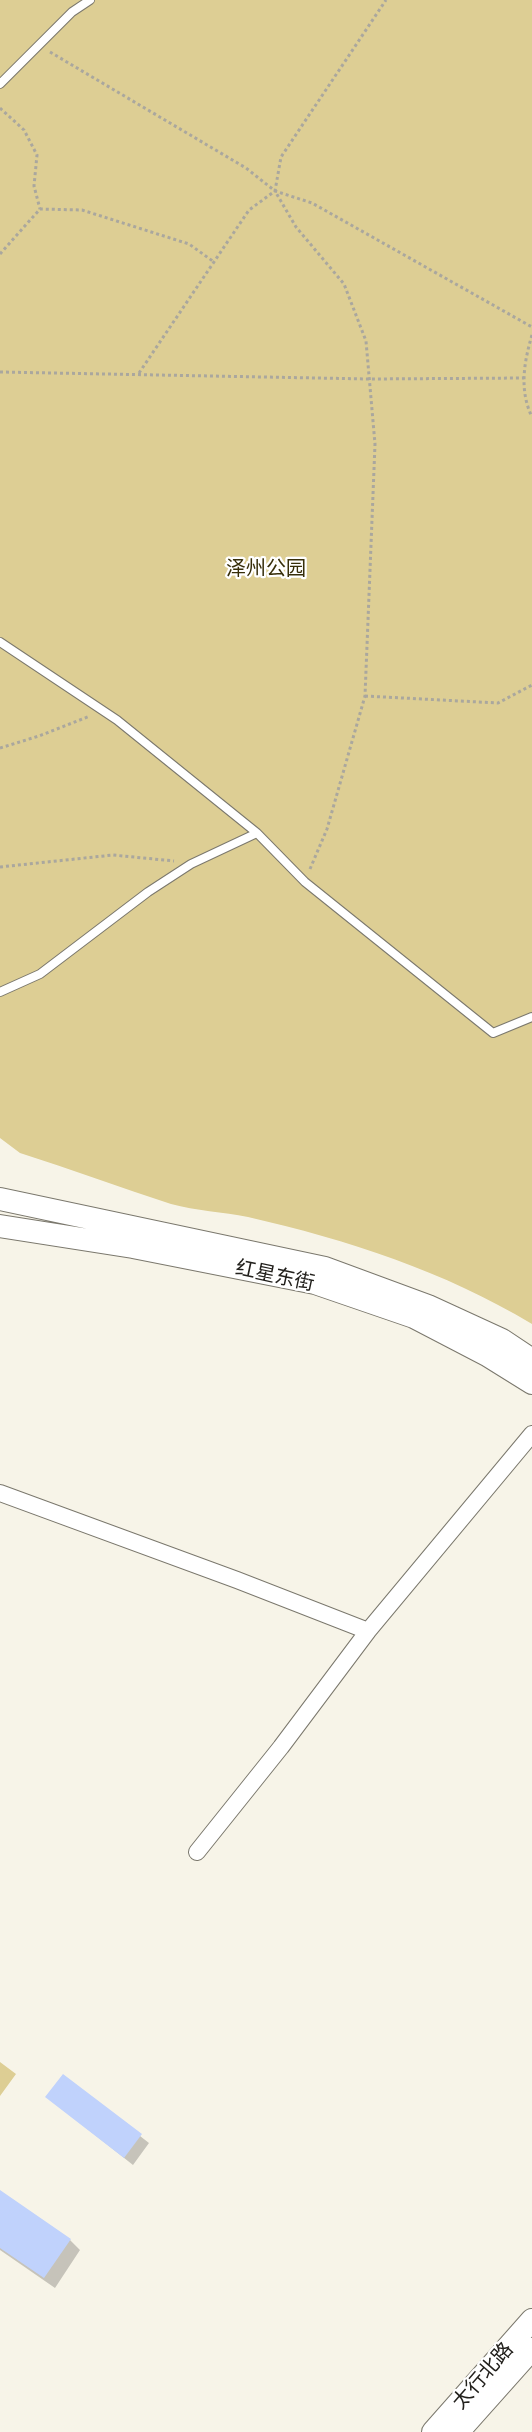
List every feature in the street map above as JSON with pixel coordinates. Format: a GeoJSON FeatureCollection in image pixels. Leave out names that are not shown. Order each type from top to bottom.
{"type":"FeatureCollection","features":[{"type":"Feature","properties":{"kind":"main road","name":"红星东街"},"geometry":{"type":"LineString","coordinates":[[0,1199],[326,1268],[428,1306],[502,1340],[532,1360]]}},
{"type":"Feature","properties":{"kind":"main road","name":"红星东街"},"geometry":{"type":"LineString","coordinates":[[0,1226],[133,1247],[315,1283],[414,1317],[487,1354],[532,1383]]}},
{"type":"Feature","properties":{"kind":"main road","name":"太行北路"},"geometry":{"type":"LineString","coordinates":[[434,2432],[532,2320]]}},
{"type":"Feature","properties":{"kind":"main road","name":"太行北路"},"geometry":{"type":"LineString","coordinates":[[458,2432],[532,2349]]}},
{"type":"Feature","properties":{"kind":"street"},"geometry":{"type":"LineString","coordinates":[[197,1852],[281,1747],[368,1632],[532,1434]]}},
{"type":"Feature","properties":{"kind":"street"},"geometry":{"type":"LineString","coordinates":[[0,1493],[237,1580],[368,1632]]}},
{"type":"Feature","properties":{"kind":"lane"},"geometry":{"type":"LineString","coordinates":[[0,84],[72,12],[90,0]]}},
{"type":"Feature","properties":{"kind":"lane"},"geometry":{"type":"LineString","coordinates":[[0,642],[103,711],[257,833],[305,882],[493,1033],[532,1017]]}},
{"type":"Feature","properties":{"kind":"lane"},"geometry":{"type":"LineString","coordinates":[[0,992],[40,974],[148,892],[191,864],[257,833]]}},
{"type":"Feature","properties":{"kind":"path"},"geometry":{"type":"LineString","coordinates":[[305,882],[327,829],[365,696],[375,444],[366,341],[344,284],[296,227],[275,191],[281,157],[386,0]]}},
{"type":"Feature","properties":{"kind":"path"},"geometry":{"type":"LineString","coordinates":[[39,45],[246,168],[275,191],[312,203],[532,327]]}},
{"type":"Feature","properties":{"kind":"path"},"geometry":{"type":"LineString","coordinates":[[0,108],[24,130],[37,155],[34,186],[40,209]]}},
{"type":"Feature","properties":{"kind":"path"},"geometry":{"type":"LineString","coordinates":[[139,373],[249,210],[275,191]]}},
{"type":"Feature","properties":{"kind":"path"},"geometry":{"type":"LineString","coordinates":[[0,254],[40,209],[82,210],[189,244],[214,262]]}},
{"type":"Feature","properties":{"kind":"path"},"geometry":{"type":"LineString","coordinates":[[532,334],[523,366],[527,406],[532,417]]}},
{"type":"Feature","properties":{"kind":"path"},"geometry":{"type":"LineString","coordinates":[[0,367],[1,372],[369,379],[524,378]]}},
{"type":"Feature","properties":{"kind":"path"},"geometry":{"type":"LineString","coordinates":[[365,696],[498,703],[532,685]]}},
{"type":"Feature","properties":{"kind":"path"},"geometry":{"type":"LineString","coordinates":[[0,748],[39,736],[103,711]]}},
{"type":"Feature","properties":{"kind":"path"},"geometry":{"type":"LineString","coordinates":[[0,867],[113,855],[191,864]]}},
{"type":"Feature","properties":{"kind":"green space","name":"泽州公园"},"geometry":{"type":"Polygon","coordinates":[[[0,0],[532,0],[532,1324],[465,1288],[394,1259],[285,1226],[248,1217],[171,1204],[20,1153],[0,1138],[0,0]]]}},
{"type":"Feature","properties":{"kind":"green space"},"geometry":{"type":"Polygon","coordinates":[[[0,2062],[16,2074],[0,2096],[0,2062]]]}},
{"type":"Feature","properties":{"kind":"building"},"geometry":{"type":"Polygon","coordinates":[[[63,2074],[142,2134],[124,2158],[45,2097],[63,2074]]]}},
{"type":"Feature","properties":{"kind":"building"},"geometry":{"type":"Polygon","coordinates":[[[0,2190],[71,2239],[44,2278],[0,2248],[0,2190]]]}}]}
